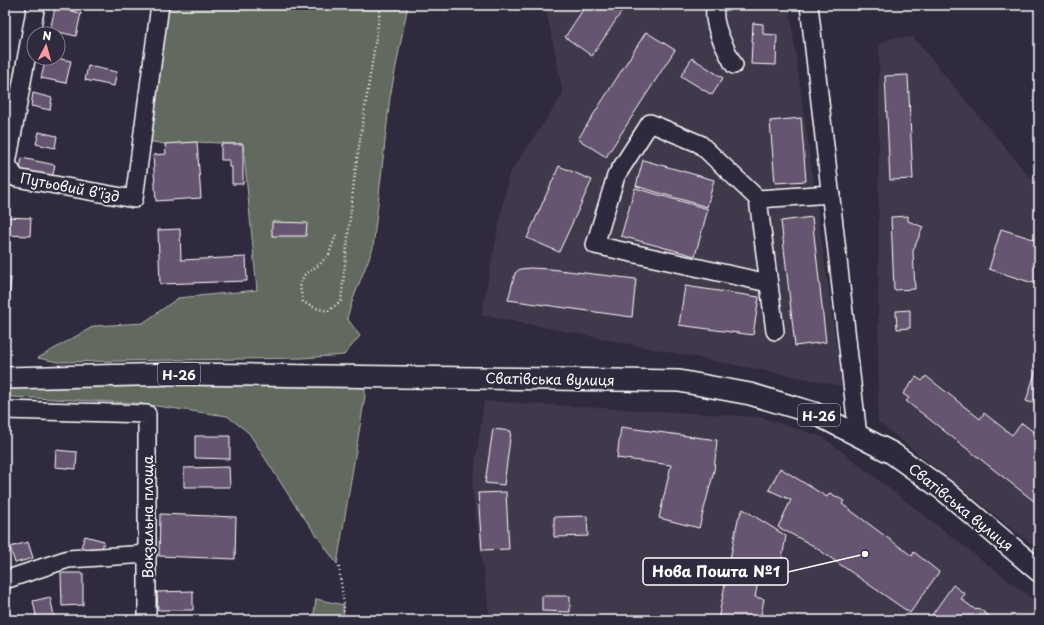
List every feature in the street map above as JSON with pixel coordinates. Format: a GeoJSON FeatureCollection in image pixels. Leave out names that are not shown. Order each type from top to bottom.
{"type":"FeatureCollection","features":[{"type":"Feature","properties":{"kind":"main road","name":"Сватівська вулиця"},"geometry":{"type":"LineString","coordinates":[[5,378],[179,374],[353,375],[678,381],[750,394],[814,413],[892,453],[945,491],[1039,571]]}},
{"type":"Feature","properties":{"kind":"street","name":"Путьовий в'їзд"},"geometry":{"type":"LineString","coordinates":[[36,5],[7,164],[16,178],[134,199],[160,5]]}},
{"type":"Feature","properties":{"kind":"street"},"geometry":{"type":"LineString","coordinates":[[716,5],[714,10],[719,37],[734,64]]}},
{"type":"Feature","properties":{"kind":"street"},"geometry":{"type":"LineString","coordinates":[[809,5],[858,436]]}},
{"type":"Feature","properties":{"kind":"street"},"geometry":{"type":"LineString","coordinates":[[768,283],[595,245],[616,176],[650,123],[700,144],[758,199],[775,331]]}},
{"type":"Feature","properties":{"kind":"street"},"geometry":{"type":"LineString","coordinates":[[758,199],[831,194]]}},
{"type":"Feature","properties":{"kind":"street","name":"Вокзальна площа"},"geometry":{"type":"LineString","coordinates":[[5,410],[147,414],[147,620]]}},
{"type":"Feature","properties":{"kind":"street"},"geometry":{"type":"LineString","coordinates":[[5,580],[68,559],[148,554]]}},
{"type":"Feature","properties":{"kind":"path"},"geometry":{"type":"LineString","coordinates":[[336,235],[329,254],[320,264],[304,275],[300,287],[303,302],[315,308],[328,311],[341,301],[354,172],[381,5]]}},
{"type":"Feature","properties":{"kind":"path"},"geometry":{"type":"LineString","coordinates":[[339,567],[344,605],[343,620]]}},
{"type":"Feature","properties":{"kind":"shaded area"},"geometry":{"type":"Polygon","coordinates":[[[545,5],[789,5],[842,386],[481,315],[509,174],[563,94],[545,5]]]}},
{"type":"Feature","properties":{"kind":"shaded area"},"geometry":{"type":"Polygon","coordinates":[[[913,37],[1039,188],[1039,550],[878,422],[879,44],[893,38],[913,37]]]}},
{"type":"Feature","properties":{"kind":"shaded area"},"geometry":{"type":"Polygon","coordinates":[[[484,401],[760,417],[823,437],[1039,604],[1039,620],[490,620],[472,488],[484,401]]]}},
{"type":"Feature","properties":{"kind":"green space"},"geometry":{"type":"Polygon","coordinates":[[[160,5],[408,5],[390,97],[373,248],[347,318],[360,336],[344,355],[302,358],[58,362],[38,358],[94,326],[143,323],[178,298],[257,290],[243,144],[197,142],[165,144],[147,141],[160,5]]]}},
{"type":"Feature","properties":{"kind":"green space"},"geometry":{"type":"Polygon","coordinates":[[[365,383],[365,396],[337,564],[293,502],[249,433],[227,416],[135,403],[12,397],[5,391],[5,388],[365,383]]]}},
{"type":"Feature","properties":{"kind":"green space"},"geometry":{"type":"Polygon","coordinates":[[[316,599],[344,605],[343,620],[313,620],[316,599]]]}},
{"type":"Feature","properties":{"kind":"building"},"geometry":{"type":"Polygon","coordinates":[[[586,5],[626,5],[592,56],[565,37],[586,5]]]}},
{"type":"Feature","properties":{"kind":"building"},"geometry":{"type":"Polygon","coordinates":[[[55,8],[81,13],[76,36],[66,34],[66,26],[51,26],[55,8]]]}},
{"type":"Feature","properties":{"kind":"building"},"geometry":{"type":"Polygon","coordinates":[[[753,23],[763,24],[763,34],[777,35],[776,65],[751,64],[753,23]]]}},
{"type":"Feature","properties":{"kind":"building"},"geometry":{"type":"Polygon","coordinates":[[[646,32],[675,50],[606,157],[578,139],[646,32]]]}},
{"type":"Feature","properties":{"kind":"building"},"geometry":{"type":"Polygon","coordinates":[[[692,58],[723,78],[712,95],[681,76],[692,58]]]}},
{"type":"Feature","properties":{"kind":"building"},"geometry":{"type":"Polygon","coordinates":[[[66,60],[71,61],[66,83],[41,78],[44,66],[66,66],[66,60]]]}},
{"type":"Feature","properties":{"kind":"building"},"geometry":{"type":"Polygon","coordinates":[[[88,66],[117,72],[114,86],[85,80],[88,66]]]}},
{"type":"Feature","properties":{"kind":"building"},"geometry":{"type":"Polygon","coordinates":[[[908,75],[913,179],[890,180],[885,76],[908,75]]]}},
{"type":"Feature","properties":{"kind":"building"},"geometry":{"type":"Polygon","coordinates":[[[33,93],[52,98],[50,110],[31,106],[33,93]]]}},
{"type":"Feature","properties":{"kind":"building"},"geometry":{"type":"Polygon","coordinates":[[[801,118],[806,181],[775,183],[770,121],[801,118]]]}},
{"type":"Feature","properties":{"kind":"building"},"geometry":{"type":"Polygon","coordinates":[[[39,132],[57,136],[55,148],[36,144],[39,132]]]}},
{"type":"Feature","properties":{"kind":"building"},"geometry":{"type":"Polygon","coordinates":[[[197,142],[201,198],[156,201],[153,155],[166,154],[165,144],[197,142]]]}},
{"type":"Feature","properties":{"kind":"building"},"geometry":{"type":"Polygon","coordinates":[[[221,144],[243,144],[243,184],[232,184],[232,167],[229,167],[229,160],[221,160],[221,144]]]}},
{"type":"Feature","properties":{"kind":"building"},"geometry":{"type":"Polygon","coordinates":[[[22,158],[55,165],[52,179],[19,172],[22,158]]]}},
{"type":"Feature","properties":{"kind":"building"},"geometry":{"type":"Polygon","coordinates":[[[643,160],[714,180],[707,207],[636,186],[643,160]]]}},
{"type":"Feature","properties":{"kind":"building"},"geometry":{"type":"Polygon","coordinates":[[[559,166],[592,180],[559,252],[527,238],[559,166]]]}},
{"type":"Feature","properties":{"kind":"building"},"geometry":{"type":"Polygon","coordinates":[[[635,188],[708,209],[695,256],[621,236],[635,188]]]}},
{"type":"Feature","properties":{"kind":"building"},"geometry":{"type":"Polygon","coordinates":[[[908,216],[908,221],[923,227],[913,251],[915,289],[894,290],[891,217],[908,216]]]}},
{"type":"Feature","properties":{"kind":"building"},"geometry":{"type":"Polygon","coordinates":[[[5,217],[31,218],[30,236],[5,235],[5,217]]]}},
{"type":"Feature","properties":{"kind":"building"},"geometry":{"type":"Polygon","coordinates":[[[812,217],[826,342],[795,346],[781,221],[812,217]]]}},
{"type":"Feature","properties":{"kind":"building"},"geometry":{"type":"Polygon","coordinates":[[[272,222],[307,223],[306,236],[272,236],[272,222]]]}},
{"type":"Feature","properties":{"kind":"building"},"geometry":{"type":"Polygon","coordinates":[[[180,229],[181,260],[246,257],[247,281],[160,284],[158,230],[180,229]]]}},
{"type":"Feature","properties":{"kind":"building"},"geometry":{"type":"Polygon","coordinates":[[[1001,229],[1039,241],[1039,285],[989,269],[1001,229]]]}},
{"type":"Feature","properties":{"kind":"building"},"geometry":{"type":"Polygon","coordinates":[[[530,268],[636,279],[632,317],[508,300],[515,273],[520,269],[530,268]]]}},
{"type":"Feature","properties":{"kind":"building"},"geometry":{"type":"Polygon","coordinates":[[[5,278],[11,278],[8,309],[5,309],[5,278]]]}},
{"type":"Feature","properties":{"kind":"building"},"geometry":{"type":"Polygon","coordinates":[[[685,286],[759,297],[753,335],[679,325],[685,286]]]}},
{"type":"Feature","properties":{"kind":"building"},"geometry":{"type":"Polygon","coordinates":[[[910,310],[910,328],[897,329],[896,311],[910,310]]]}},
{"type":"Feature","properties":{"kind":"building"},"geometry":{"type":"Polygon","coordinates":[[[1039,361],[1039,405],[1026,401],[1039,361]]]}},
{"type":"Feature","properties":{"kind":"building"},"geometry":{"type":"Polygon","coordinates":[[[926,376],[980,419],[984,413],[1012,435],[1022,423],[1039,436],[1039,505],[906,401],[909,398],[903,394],[916,377],[922,381],[926,376]]]}},
{"type":"Feature","properties":{"kind":"building"},"geometry":{"type":"Polygon","coordinates":[[[621,427],[717,440],[714,471],[699,528],[659,518],[671,465],[617,458],[621,427]]]}},
{"type":"Feature","properties":{"kind":"building"},"geometry":{"type":"Polygon","coordinates":[[[493,429],[511,431],[504,485],[485,483],[493,429]]]}},
{"type":"Feature","properties":{"kind":"building"},"geometry":{"type":"Polygon","coordinates":[[[195,436],[230,436],[230,459],[195,458],[195,436]]]}},
{"type":"Feature","properties":{"kind":"building"},"geometry":{"type":"Polygon","coordinates":[[[56,450],[77,452],[76,469],[55,467],[56,450]]]}},
{"type":"Feature","properties":{"kind":"building"},"geometry":{"type":"Polygon","coordinates":[[[229,467],[230,487],[184,487],[184,468],[229,467]]]}},
{"type":"Feature","properties":{"kind":"building"},"geometry":{"type":"Polygon","coordinates":[[[780,468],[827,497],[830,493],[844,501],[842,504],[912,556],[914,552],[939,572],[910,613],[812,545],[778,527],[791,500],[769,490],[780,468]]]}},
{"type":"Feature","properties":{"kind":"building"},"geometry":{"type":"Polygon","coordinates":[[[506,492],[509,549],[482,550],[478,493],[506,492]]]}},
{"type":"Feature","properties":{"kind":"building"},"geometry":{"type":"Polygon","coordinates":[[[743,509],[786,536],[779,575],[760,572],[755,597],[764,599],[760,620],[718,620],[738,519],[743,509]]]}},
{"type":"Feature","properties":{"kind":"building"},"geometry":{"type":"Polygon","coordinates":[[[160,514],[236,517],[235,559],[159,556],[160,514]]]}},
{"type":"Feature","properties":{"kind":"building"},"geometry":{"type":"Polygon","coordinates":[[[587,516],[588,536],[554,537],[554,517],[587,516]]]}},
{"type":"Feature","properties":{"kind":"building"},"geometry":{"type":"Polygon","coordinates":[[[85,536],[104,541],[101,553],[81,547],[85,536]]]}},
{"type":"Feature","properties":{"kind":"building"},"geometry":{"type":"Polygon","coordinates":[[[28,542],[33,558],[15,563],[10,547],[28,542]]]}},
{"type":"Feature","properties":{"kind":"building"},"geometry":{"type":"Polygon","coordinates":[[[61,573],[83,573],[83,605],[62,606],[61,573]]]}},
{"type":"Feature","properties":{"kind":"building"},"geometry":{"type":"Polygon","coordinates":[[[953,585],[965,594],[961,599],[976,610],[978,608],[989,616],[987,619],[989,620],[929,619],[953,585]]]}},
{"type":"Feature","properties":{"kind":"building"},"geometry":{"type":"Polygon","coordinates":[[[193,591],[193,610],[158,610],[157,592],[193,591]]]}},
{"type":"Feature","properties":{"kind":"building"},"geometry":{"type":"Polygon","coordinates":[[[542,596],[570,596],[570,612],[542,611],[542,596]]]}},
{"type":"Feature","properties":{"kind":"building"},"geometry":{"type":"Polygon","coordinates":[[[50,597],[55,620],[37,620],[33,601],[50,597]]]}},
{"type":"Feature","properties":{"kind":"building"},"geometry":{"type":"Polygon","coordinates":[[[622,618],[622,620],[572,620],[622,618]]]}},
{"type":"Feature","properties":{"kind":"place","name":"Нова Пошта №1"},"geometry":{"type":"Point","coordinates":[865,554]}}]}
